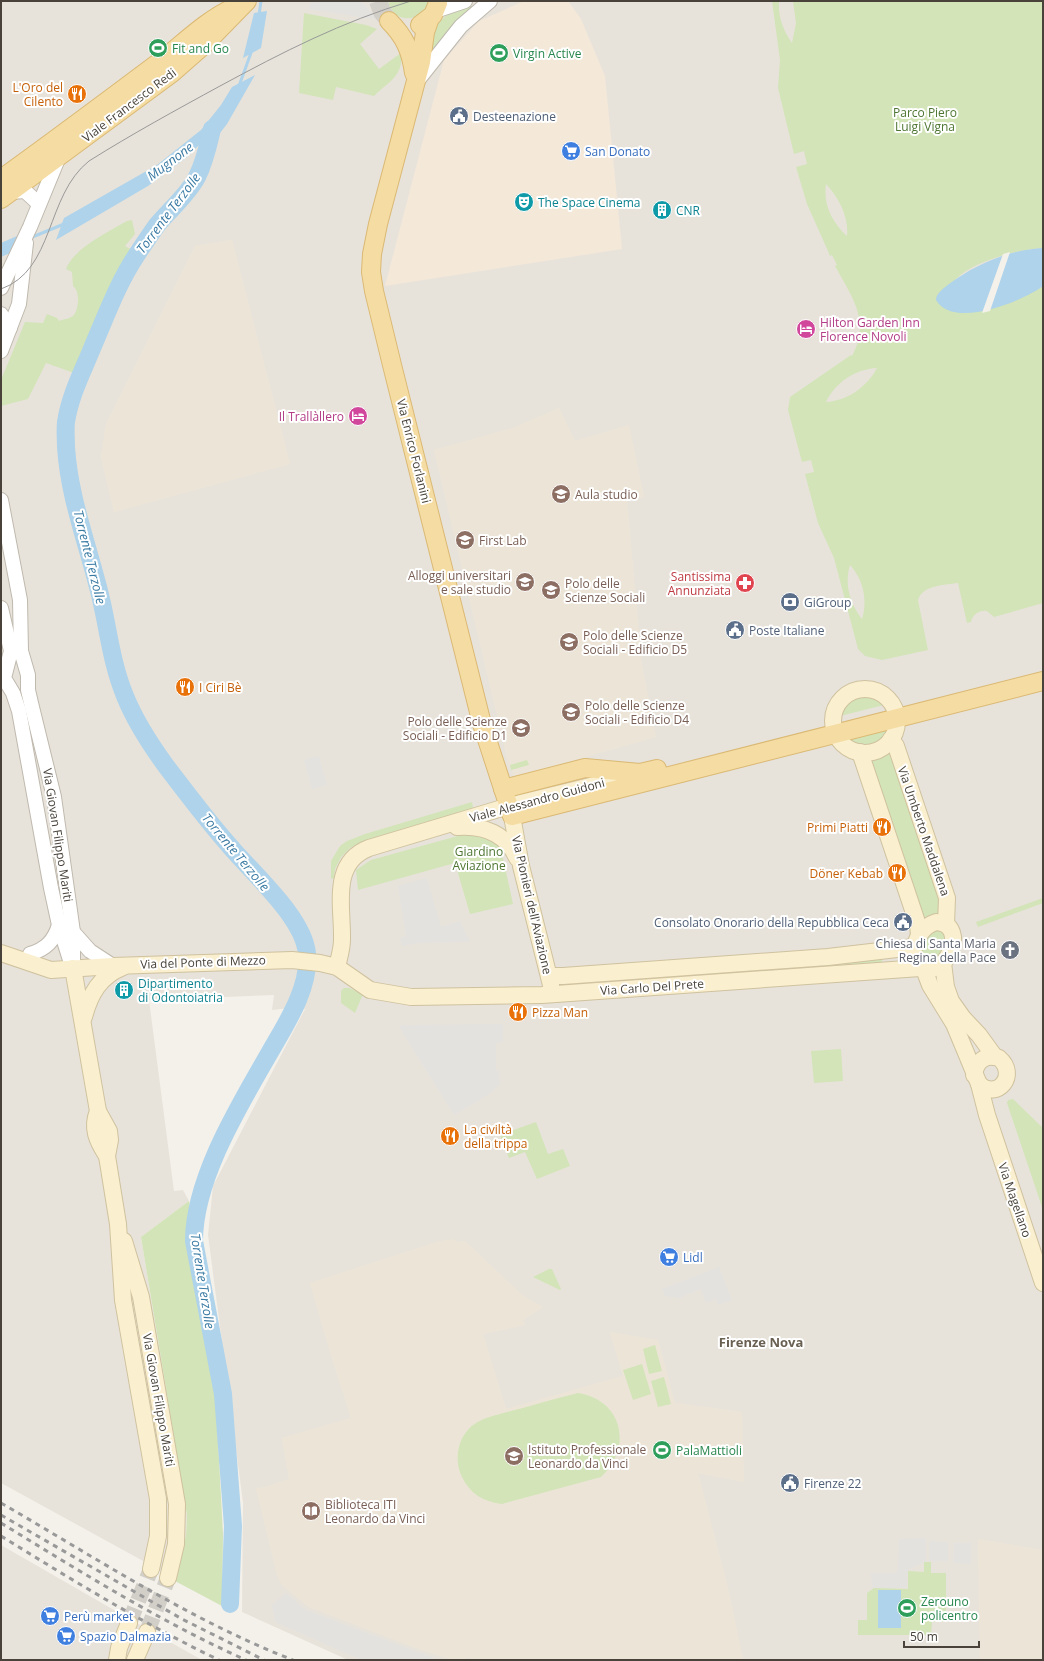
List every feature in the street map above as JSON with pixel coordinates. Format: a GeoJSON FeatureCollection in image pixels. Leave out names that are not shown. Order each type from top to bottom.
{"type":"FeatureCollection","features":[{"type":"Feature","properties":{"kind":"main road","name":"Viale Francesco Redi"},"geometry":{"type":"LineString","coordinates":[[4,190],[70,130],[184,43],[216,16],[247,1]]}},
{"type":"Feature","properties":{"kind":"main road","name":"Viale Francesco Redi"},"geometry":{"type":"LineString","coordinates":[[4,190],[59,157],[140,98],[196,53],[247,1]]}},
{"type":"Feature","properties":{"kind":"main road","name":"Via Enrico Forlanini"},"geometry":{"type":"LineString","coordinates":[[416,83],[408,45],[400,31],[389,21],[398,26],[408,28],[420,26],[434,11]]}},
{"type":"Feature","properties":{"kind":"main road","name":"Via Enrico Forlanini"},"geometry":{"type":"LineString","coordinates":[[434,11],[425,32],[421,62],[416,83],[378,224],[372,254],[372,280],[482,724],[510,811]]}},
{"type":"Feature","properties":{"kind":"main road","name":"Viale Alessandro Guidoni"},"geometry":{"type":"LineString","coordinates":[[337,967],[342,941],[342,875],[354,857],[363,850],[418,834],[896,713],[1043,670]]}},
{"type":"Feature","properties":{"kind":"main road","name":"Viale Alessandro Guidoni"},"geometry":{"type":"LineString","coordinates":[[896,713],[1043,681]]}},
{"type":"Feature","properties":{"kind":"main road"},"geometry":{"type":"LineString","coordinates":[[867,689],[881,693],[890,700],[896,713],[896,732],[891,739],[878,750],[860,752],[845,745],[835,729],[835,713],[839,703],[846,696],[856,690],[867,689]]}},
{"type":"Feature","properties":{"kind":"main road","name":"Viale Alessandro Guidoni"},"geometry":{"type":"LineString","coordinates":[[510,811],[640,773],[835,729]]}},
{"type":"Feature","properties":{"kind":"main road","name":"Via Umberto Maddalena"},"geometry":{"type":"LineString","coordinates":[[891,739],[896,746],[947,900],[946,924]]}},
{"type":"Feature","properties":{"kind":"main road"},"geometry":{"type":"LineString","coordinates":[[860,752],[918,925],[913,958],[922,969]]}},
{"type":"Feature","properties":{"kind":"main road"},"geometry":{"type":"LineString","coordinates":[[503,789],[585,768],[640,773]]}},
{"type":"Feature","properties":{"kind":"main road","name":"Via Pionieri dell'Aviazione"},"geometry":{"type":"LineString","coordinates":[[510,811],[521,866],[553,994]]}},
{"type":"Feature","properties":{"kind":"main road"},"geometry":{"type":"LineString","coordinates":[[418,834],[460,827],[486,829],[500,836],[507,842],[521,866]]}},
{"type":"Feature","properties":{"kind":"main road"},"geometry":{"type":"LineString","coordinates":[[916,941],[931,924],[936,922],[946,924],[951,929],[954,937],[954,943],[943,964],[946,987],[951,1001],[995,1057],[1002,1061],[1007,1070],[1006,1080],[997,1089],[988,1118]]}},
{"type":"Feature","properties":{"kind":"main road","name":"Via Carlo Del Prete"},"geometry":{"type":"LineString","coordinates":[[549,976],[570,976],[828,957],[916,941]]}},
{"type":"Feature","properties":{"kind":"main road","name":"Via del Ponte di Mezzo"},"geometry":{"type":"LineString","coordinates":[[1,950],[30,954],[73,968]]}},
{"type":"Feature","properties":{"kind":"main road","name":"Via del Ponte di Mezzo"},"geometry":{"type":"LineString","coordinates":[[1,953],[51,970],[131,965],[292,960],[320,963],[337,967]]}},
{"type":"Feature","properties":{"kind":"main road","name":"Via Carlo Del Prete"},"geometry":{"type":"LineString","coordinates":[[337,967],[364,987],[384,994],[410,998],[445,998],[553,994],[922,969],[935,970],[943,964]]}},
{"type":"Feature","properties":{"kind":"main road"},"geometry":{"type":"LineString","coordinates":[[83,1021],[90,998],[97,985],[110,974],[131,965]]}},
{"type":"Feature","properties":{"kind":"main road","name":"Via Giovan Filippo Mariti"},"geometry":{"type":"LineString","coordinates":[[73,968],[98,1111],[110,1131],[107,1156],[118,1224],[123,1300],[158,1499],[158,1536],[151,1569]]}},
{"type":"Feature","properties":{"kind":"main road","name":"Via Magellano"},"geometry":{"type":"LineString","coordinates":[[922,969],[954,1024],[976,1079],[1043,1283]]}},
{"type":"Feature","properties":{"kind":"main road"},"geometry":{"type":"LineString","coordinates":[[995,1057],[987,1057],[979,1061],[976,1066],[976,1079],[985,1089],[997,1089]]}},
{"type":"Feature","properties":{"kind":"main road","name":"Via Giovan Filippo Mariti"},"geometry":{"type":"LineString","coordinates":[[118,1224],[130,1256],[141,1297],[177,1504],[176,1544],[168,1578]]}},
{"type":"Feature","properties":{"kind":"main road"},"geometry":{"type":"LineString","coordinates":[[116,1656],[129,1623]]}},
{"type":"Feature","properties":{"kind":"main road"},"geometry":{"type":"LineString","coordinates":[[135,1660],[147,1632]]}},
{"type":"Feature","properties":{"kind":"street"},"geometry":{"type":"LineString","coordinates":[[434,11],[465,1]]}},
{"type":"Feature","properties":{"kind":"street"},"geometry":{"type":"LineString","coordinates":[[416,83],[455,33],[471,16],[490,1]]}},
{"type":"Feature","properties":{"kind":"street"},"geometry":{"type":"LineString","coordinates":[[1,288],[19,258],[39,204],[70,130]]}},
{"type":"Feature","properties":{"kind":"street"},"geometry":{"type":"LineString","coordinates":[[4,190],[25,191],[39,204]]}},
{"type":"Feature","properties":{"kind":"street"},"geometry":{"type":"LineString","coordinates":[[1,351],[19,304],[19,258]]}},
{"type":"Feature","properties":{"kind":"street"},"geometry":{"type":"LineString","coordinates":[[1,314],[6,335]]}},
{"type":"Feature","properties":{"kind":"street","name":"Via Giovan Filippo Mariti"},"geometry":{"type":"LineString","coordinates":[[1,500],[20,600],[21,651],[27,675],[31,703],[53,790],[73,932],[73,968]]}},
{"type":"Feature","properties":{"kind":"street","name":"Via Giovan Filippo Mariti"},"geometry":{"type":"LineString","coordinates":[[1,608],[11,650],[5,680],[10,686],[19,711],[59,925],[73,968]]}},
{"type":"Feature","properties":{"kind":"street"},"geometry":{"type":"LineString","coordinates":[[7,669],[18,664],[27,675],[20,688],[10,686]]}},
{"type":"Feature","properties":{"kind":"street"},"geometry":{"type":"LineString","coordinates":[[30,954],[39,952],[50,943],[59,925]]}},
{"type":"Feature","properties":{"kind":"street"},"geometry":{"type":"LineString","coordinates":[[73,932],[90,951],[113,966]]}},
{"type":"Feature","properties":{"kind":"shaded area"},"geometry":{"type":"Polygon","coordinates":[[[1,1],[1043,1],[1043,1660],[348,1660],[242,1612],[243,1503],[208,1235],[213,1186],[305,1009],[290,1008],[272,1010],[274,995],[149,1000],[174,1191],[183,1190],[189,1201],[141,1237],[187,1515],[186,1536],[176,1579],[1,1483],[1,1]]]}},
{"type":"Feature","properties":{"kind":"shaded area"},"geometry":{"type":"Polygon","coordinates":[[[322,1],[360,1],[379,20],[309,9],[310,3],[322,1]]]}},
{"type":"Feature","properties":{"kind":"shaded area","name":"San Donato"},"geometry":{"type":"Polygon","coordinates":[[[524,1],[568,1],[581,19],[605,76],[622,249],[385,286],[444,60],[479,21],[524,1]]]}},
{"type":"Feature","properties":{"kind":"shaded area"},"geometry":{"type":"Polygon","coordinates":[[[232,240],[290,464],[114,512],[101,457],[106,424],[195,246],[232,240]]]}},
{"type":"Feature","properties":{"kind":"shaded area","name":"Polo delle Scienze Sociali"},"geometry":{"type":"Polygon","coordinates":[[[559,408],[575,441],[629,425],[644,497],[627,501],[642,665],[656,737],[575,760],[563,768],[515,778],[508,762],[434,450],[513,428],[559,408]]]}},
{"type":"Feature","properties":{"kind":"shaded area"},"geometry":{"type":"Polygon","coordinates":[[[319,756],[327,785],[312,789],[304,760],[319,756]]]}},
{"type":"Feature","properties":{"kind":"shaded area"},"geometry":{"type":"Polygon","coordinates":[[[427,878],[441,927],[460,921],[470,942],[419,943],[402,946],[400,938],[406,936],[398,886],[427,878]]]}},
{"type":"Feature","properties":{"kind":"shaded area"},"geometry":{"type":"Polygon","coordinates":[[[503,1024],[503,1042],[496,1043],[496,1071],[499,1071],[500,1084],[489,1094],[454,1115],[399,1027],[401,1025],[503,1024]]]}},
{"type":"Feature","properties":{"kind":"shaded area","name":"Istituto Professionale Leonardo da Vinci"},"geometry":{"type":"Polygon","coordinates":[[[454,1239],[457,1242],[465,1241],[523,1296],[543,1307],[523,1320],[525,1325],[483,1334],[506,1409],[623,1376],[610,1332],[658,1340],[675,1403],[742,1412],[744,1482],[698,1473],[728,1588],[743,1660],[475,1660],[467,1657],[466,1660],[452,1660],[416,1648],[309,1607],[282,1585],[277,1575],[256,1488],[265,1487],[289,1479],[282,1438],[351,1418],[310,1283],[437,1242],[454,1239]]]}},
{"type":"Feature","properties":{"kind":"shaded area"},"geometry":{"type":"Polygon","coordinates":[[[719,1267],[732,1300],[718,1305],[716,1299],[706,1303],[701,1289],[679,1298],[665,1296],[662,1289],[719,1267]]]}},
{"type":"Feature","properties":{"kind":"shaded area"},"geometry":{"type":"Polygon","coordinates":[[[926,1538],[926,1561],[908,1570],[907,1588],[872,1588],[871,1573],[895,1573],[898,1569],[899,1539],[926,1538]]]}},
{"type":"Feature","properties":{"kind":"shaded area"},"geometry":{"type":"Polygon","coordinates":[[[978,1539],[1043,1550],[1043,1660],[980,1660],[978,1539]]]}},
{"type":"Feature","properties":{"kind":"shaded area"},"geometry":{"type":"Polygon","coordinates":[[[929,1541],[948,1542],[948,1561],[929,1561],[929,1541]]]}},
{"type":"Feature","properties":{"kind":"shaded area"},"geometry":{"type":"Polygon","coordinates":[[[954,1543],[971,1543],[971,1564],[953,1563],[954,1543]]]}},
{"type":"Feature","properties":{"kind":"shaded area"},"geometry":{"type":"Polygon","coordinates":[[[1,1545],[147,1629],[202,1660],[1,1660],[1,1545]]]}},
{"type":"Feature","properties":{"kind":"shaded area"},"geometry":{"type":"Polygon","coordinates":[[[286,1593],[306,1610],[439,1660],[363,1660],[357,1658],[275,1622],[272,1605],[286,1593]]]}},
{"type":"Feature","properties":{"kind":"green space"},"geometry":{"type":"Polygon","coordinates":[[[388,1],[429,1],[421,14],[408,18],[396,14],[391,9],[388,1]]]}},
{"type":"Feature","properties":{"kind":"green space","name":"Parco Piero Luigi Vigna"},"geometry":{"type":"Polygon","coordinates":[[[772,1],[779,1],[779,12],[782,23],[792,43],[796,23],[793,1],[1043,1],[1043,248],[997,257],[973,267],[956,279],[940,305],[950,310],[960,312],[991,309],[1035,291],[1043,286],[1043,603],[994,617],[987,611],[981,611],[975,615],[971,622],[967,623],[958,583],[941,585],[929,589],[924,591],[918,600],[928,650],[882,660],[865,656],[858,649],[834,558],[818,523],[805,474],[814,472],[811,460],[802,462],[788,410],[790,397],[851,355],[852,356],[860,332],[857,310],[853,299],[835,266],[837,265],[832,255],[830,256],[807,204],[796,167],[807,164],[804,151],[794,154],[778,88],[780,60],[772,1]],[[826,184],[825,192],[827,206],[837,225],[847,236],[845,215],[835,195],[826,184]],[[877,368],[854,374],[840,383],[826,402],[841,399],[856,392],[868,381],[877,368]],[[850,565],[848,572],[849,594],[854,607],[862,619],[864,612],[864,597],[861,583],[850,565]]]}},
{"type":"Feature","properties":{"kind":"green space"},"geometry":{"type":"Polygon","coordinates":[[[476,5],[434,55],[429,52],[433,32],[442,19],[456,10],[476,5]]]}},
{"type":"Feature","properties":{"kind":"green space"},"geometry":{"type":"Polygon","coordinates":[[[304,13],[366,25],[377,29],[360,44],[379,69],[401,53],[400,67],[394,78],[374,96],[336,87],[333,100],[299,93],[304,13]]]}},
{"type":"Feature","properties":{"kind":"green space"},"geometry":{"type":"Polygon","coordinates":[[[132,220],[135,234],[125,246],[134,251],[77,374],[46,363],[28,399],[1,406],[1,380],[25,322],[43,323],[47,314],[57,318],[59,321],[74,315],[77,308],[78,296],[73,286],[72,272],[66,269],[70,261],[84,247],[101,235],[127,221],[132,220]]]}},
{"type":"Feature","properties":{"kind":"green space"},"geometry":{"type":"Polygon","coordinates":[[[862,696],[874,697],[884,705],[840,716],[845,705],[854,698],[862,696]]]}},
{"type":"Feature","properties":{"kind":"green space"},"geometry":{"type":"Polygon","coordinates":[[[889,726],[887,733],[883,738],[872,745],[859,745],[847,738],[889,726]]]}},
{"type":"Feature","properties":{"kind":"green space"},"geometry":{"type":"Polygon","coordinates":[[[892,749],[943,907],[944,917],[922,922],[866,760],[892,749]]]}},
{"type":"Feature","properties":{"kind":"green space"},"geometry":{"type":"Polygon","coordinates":[[[527,760],[529,765],[511,770],[510,765],[527,760]]]}},
{"type":"Feature","properties":{"kind":"green space"},"geometry":{"type":"Polygon","coordinates":[[[472,802],[473,808],[357,844],[350,848],[341,857],[335,869],[334,878],[331,879],[331,861],[340,846],[347,841],[365,834],[472,802]]]}},
{"type":"Feature","properties":{"kind":"green space","name":"Giardino Aviazione"},"geometry":{"type":"Polygon","coordinates":[[[472,832],[497,840],[501,849],[513,904],[470,914],[455,863],[358,890],[356,870],[371,860],[472,832]]]}},
{"type":"Feature","properties":{"kind":"green space"},"geometry":{"type":"Polygon","coordinates":[[[1043,898],[1043,903],[978,927],[976,922],[1043,898]]]}},
{"type":"Feature","properties":{"kind":"green space"},"geometry":{"type":"Polygon","coordinates":[[[934,929],[944,931],[946,943],[936,960],[924,962],[919,950],[928,934],[934,929]]]}},
{"type":"Feature","properties":{"kind":"green space"},"geometry":{"type":"Polygon","coordinates":[[[882,959],[882,964],[789,971],[789,966],[882,959]]]}},
{"type":"Feature","properties":{"kind":"green space"},"geometry":{"type":"Polygon","coordinates":[[[775,968],[775,972],[682,979],[682,975],[775,968]]]}},
{"type":"Feature","properties":{"kind":"green space"},"geometry":{"type":"Polygon","coordinates":[[[344,988],[349,988],[363,994],[355,1013],[341,1003],[341,991],[344,988]]]}},
{"type":"Feature","properties":{"kind":"green space"},"geometry":{"type":"Polygon","coordinates":[[[841,1049],[843,1081],[814,1083],[811,1051],[841,1049]]]}},
{"type":"Feature","properties":{"kind":"green space"},"geometry":{"type":"Polygon","coordinates":[[[1013,1099],[1043,1128],[1043,1210],[1007,1103],[1008,1100],[1013,1099]]]}},
{"type":"Feature","properties":{"kind":"green space"},"geometry":{"type":"Polygon","coordinates":[[[536,1122],[548,1154],[563,1149],[570,1166],[537,1179],[525,1152],[509,1158],[500,1135],[536,1122]]]}},
{"type":"Feature","properties":{"kind":"green space"},"geometry":{"type":"Polygon","coordinates":[[[189,1201],[216,1404],[223,1534],[222,1606],[175,1581],[186,1536],[187,1515],[141,1237],[189,1201]]]}},
{"type":"Feature","properties":{"kind":"green space"},"geometry":{"type":"Polygon","coordinates":[[[552,1269],[561,1289],[560,1290],[533,1277],[552,1269]]]}},
{"type":"Feature","properties":{"kind":"green space"},"geometry":{"type":"Polygon","coordinates":[[[655,1345],[662,1371],[649,1374],[643,1349],[655,1345]]]}},
{"type":"Feature","properties":{"kind":"green space"},"geometry":{"type":"Polygon","coordinates":[[[642,1364],[651,1394],[633,1400],[623,1370],[642,1364]]]}},
{"type":"Feature","properties":{"kind":"green space"},"geometry":{"type":"Polygon","coordinates":[[[664,1377],[671,1404],[658,1407],[651,1381],[664,1377]]]}},
{"type":"Feature","properties":{"kind":"green space"},"geometry":{"type":"Polygon","coordinates":[[[578,1393],[593,1397],[605,1405],[613,1415],[618,1427],[620,1440],[617,1453],[611,1465],[601,1477],[502,1504],[484,1499],[469,1488],[459,1470],[458,1455],[461,1440],[470,1428],[476,1423],[491,1416],[578,1393]]]}},
{"type":"Feature","properties":{"kind":"green space","name":"Zerouno policentro"},"geometry":{"type":"Polygon","coordinates":[[[924,1562],[931,1562],[931,1573],[946,1573],[946,1622],[932,1622],[931,1635],[858,1635],[858,1620],[867,1620],[867,1593],[874,1588],[908,1589],[908,1571],[924,1572],[924,1562]]]}},
{"type":"Feature","properties":{"kind":"water"},"geometry":{"type":"Polygon","coordinates":[[[267,11],[261,48],[243,58],[254,13],[267,11]]]}},
{"type":"Feature","properties":{"kind":"water"},"geometry":{"type":"Polygon","coordinates":[[[255,75],[227,124],[220,133],[200,144],[187,157],[148,186],[56,240],[64,218],[157,165],[201,130],[221,105],[232,87],[255,75]]]}},
{"type":"Feature","properties":{"kind":"water"},"geometry":{"type":"Polygon","coordinates":[[[17,236],[10,253],[1,257],[1,243],[17,236]]]}},
{"type":"Feature","properties":{"kind":"water"},"geometry":{"type":"Polygon","coordinates":[[[1043,248],[1043,286],[1020,299],[988,310],[972,313],[957,313],[945,309],[936,300],[936,297],[945,287],[970,270],[982,264],[1005,255],[1030,249],[1043,248]]]}},
{"type":"Feature","properties":{"kind":"water"},"geometry":{"type":"Polygon","coordinates":[[[878,1590],[901,1590],[901,1628],[878,1628],[878,1590]]]}},
{"type":"Feature","properties":{"kind":"pier"},"geometry":{"type":"Polygon","coordinates":[[[1010,252],[990,311],[982,313],[1003,254],[1010,252]]]}},
{"type":"Feature","properties":{"kind":"waterway","name":"Mugnone"},"geometry":{"type":"LineString","coordinates":[[259,15],[261,1]]}},
{"type":"Feature","properties":{"kind":"waterway","name":"Mugnone"},"geometry":{"type":"LineString","coordinates":[[239,86],[252,50]]}},
{"type":"Feature","properties":{"kind":"waterway","name":"Torrente Terzolle"},"geometry":{"type":"LineString","coordinates":[[212,129],[200,171],[193,184],[157,225],[141,248],[118,288],[74,393],[66,422],[66,447],[74,500],[101,601],[116,669],[129,705],[154,749],[189,796],[220,835],[287,910],[297,925],[304,940],[307,954],[305,980],[296,1005],[232,1119],[220,1144],[210,1168],[196,1217],[194,1241],[223,1394],[233,1526],[230,1604]]}},
{"type":"Feature","properties":{"kind":"waterway","name":"Mugnone"},"geometry":{"type":"LineString","coordinates":[[30,238],[64,224]]}},
{"type":"Feature","properties":{"kind":"tunnel"},"geometry":{"type":"LineString","coordinates":[[378,1],[382,12],[389,21]]}},
{"type":"Feature","properties":{"kind":"tunnel"},"geometry":{"type":"LineString","coordinates":[[129,1623],[151,1569]]}},
{"type":"Feature","properties":{"kind":"tunnel"},"geometry":{"type":"LineString","coordinates":[[147,1632],[168,1578]]}},
{"type":"Feature","properties":{"kind":"tram line"},"geometry":{"type":"LineString","coordinates":[[1,289],[18,279],[31,266],[41,249],[64,193],[75,176],[89,161],[121,141],[243,73],[336,28],[360,18],[411,1]]}},
{"type":"Feature","properties":{"kind":"railway"},"geometry":{"type":"LineString","coordinates":[[1,1503],[180,1607],[255,1644],[293,1660]]}},
{"type":"Feature","properties":{"kind":"railway"},"geometry":{"type":"LineString","coordinates":[[1,1515],[182,1619],[264,1660]]}},
{"type":"Feature","properties":{"kind":"railway"},"geometry":{"type":"LineString","coordinates":[[1,1523],[152,1613],[246,1660]]}},
{"type":"Feature","properties":{"kind":"railway"},"geometry":{"type":"LineString","coordinates":[[1,1536],[136,1617],[219,1660]]}},
{"type":"Feature","properties":{"kind":"place","name":"Fit and Go"},"geometry":{"type":"Point","coordinates":[158,48]}},
{"type":"Feature","properties":{"kind":"place","name":"Virgin Active"},"geometry":{"type":"Point","coordinates":[499,53]}},
{"type":"Feature","properties":{"kind":"place","name":"L'Oro del Cilento"},"geometry":{"type":"Point","coordinates":[77,94]}},
{"type":"Feature","properties":{"kind":"place","name":"Desteenazione"},"geometry":{"type":"Point","coordinates":[459,116]}},
{"type":"Feature","properties":{"kind":"place","name":"San Donato"},"geometry":{"type":"Point","coordinates":[571,151]}},
{"type":"Feature","properties":{"kind":"place","name":"The Space Cinema"},"geometry":{"type":"Point","coordinates":[524,202]}},
{"type":"Feature","properties":{"kind":"place","name":"CNR"},"geometry":{"type":"Point","coordinates":[662,210]}},
{"type":"Feature","properties":{"kind":"place","name":"Hilton Garden Inn Florence Novoli"},"geometry":{"type":"Point","coordinates":[806,329]}},
{"type":"Feature","properties":{"kind":"place","name":"Il Trallàllero"},"geometry":{"type":"Point","coordinates":[358,416]}},
{"type":"Feature","properties":{"kind":"place","name":"Aula studio"},"geometry":{"type":"Point","coordinates":[561,494]}},
{"type":"Feature","properties":{"kind":"place","name":"First Lab"},"geometry":{"type":"Point","coordinates":[465,540]}},
{"type":"Feature","properties":{"kind":"place","name":"Alloggi universitari e sale studio"},"geometry":{"type":"Point","coordinates":[525,582]}},
{"type":"Feature","properties":{"kind":"place","name":"Santissima Annunziata"},"geometry":{"type":"Point","coordinates":[745,583]}},
{"type":"Feature","properties":{"kind":"place","name":"Polo delle Scienze Sociali"},"geometry":{"type":"Point","coordinates":[551,590]}},
{"type":"Feature","properties":{"kind":"place","name":"GiGroup"},"geometry":{"type":"Point","coordinates":[790,602]}},
{"type":"Feature","properties":{"kind":"place","name":"Poste Italiane"},"geometry":{"type":"Point","coordinates":[735,630]}},
{"type":"Feature","properties":{"kind":"place","name":"Polo delle Scienze Sociali - Edificio D5"},"geometry":{"type":"Point","coordinates":[569,642]}},
{"type":"Feature","properties":{"kind":"place","name":"I Ciri Bè"},"geometry":{"type":"Point","coordinates":[185,687]}},
{"type":"Feature","properties":{"kind":"place","name":"Polo delle Scienze Sociali - Edificio D4"},"geometry":{"type":"Point","coordinates":[571,712]}},
{"type":"Feature","properties":{"kind":"place","name":"Polo delle Scienze Sociali - Edificio D1"},"geometry":{"type":"Point","coordinates":[521,728]}},
{"type":"Feature","properties":{"kind":"place","name":"Primi Piatti"},"geometry":{"type":"Point","coordinates":[882,827]}},
{"type":"Feature","properties":{"kind":"place","name":"Döner Kebab"},"geometry":{"type":"Point","coordinates":[897,873]}},
{"type":"Feature","properties":{"kind":"place","name":"Consolato Onorario della Repubblica Ceca"},"geometry":{"type":"Point","coordinates":[903,922]}},
{"type":"Feature","properties":{"kind":"place","name":"Chiesa di Santa Maria Regina della Pace"},"geometry":{"type":"Point","coordinates":[1010,950]}},
{"type":"Feature","properties":{"kind":"place","name":"Dipartimento di Odontoiatria"},"geometry":{"type":"Point","coordinates":[124,990]}},
{"type":"Feature","properties":{"kind":"place","name":"Pizza Man"},"geometry":{"type":"Point","coordinates":[518,1012]}},
{"type":"Feature","properties":{"kind":"place","name":"La civiltà della trippa"},"geometry":{"type":"Point","coordinates":[450,1136]}},
{"type":"Feature","properties":{"kind":"place","name":"Lidl"},"geometry":{"type":"Point","coordinates":[669,1257]}},
{"type":"Feature","properties":{"kind":"place","name":"PalaMattioli"},"geometry":{"type":"Point","coordinates":[662,1450]}},
{"type":"Feature","properties":{"kind":"place","name":"Istituto Professionale Leonardo da Vinci"},"geometry":{"type":"Point","coordinates":[514,1456]}},
{"type":"Feature","properties":{"kind":"place","name":"Firenze 22"},"geometry":{"type":"Point","coordinates":[790,1483]}},
{"type":"Feature","properties":{"kind":"place","name":"Biblioteca ITI Leonardo da Vinci"},"geometry":{"type":"Point","coordinates":[311,1511]}},
{"type":"Feature","properties":{"kind":"place","name":"Zerouno policentro"},"geometry":{"type":"Point","coordinates":[907,1608]}},
{"type":"Feature","properties":{"kind":"place","name":"Perù market"},"geometry":{"type":"Point","coordinates":[50,1616]}},
{"type":"Feature","properties":{"kind":"place","name":"Spazio Dalmazia"},"geometry":{"type":"Point","coordinates":[66,1636]}},
{"type":"Feature","properties":{"kind":"district","name":"Firenze Nova"},"geometry":{"type":"Point","coordinates":[761,1342]}}]}
